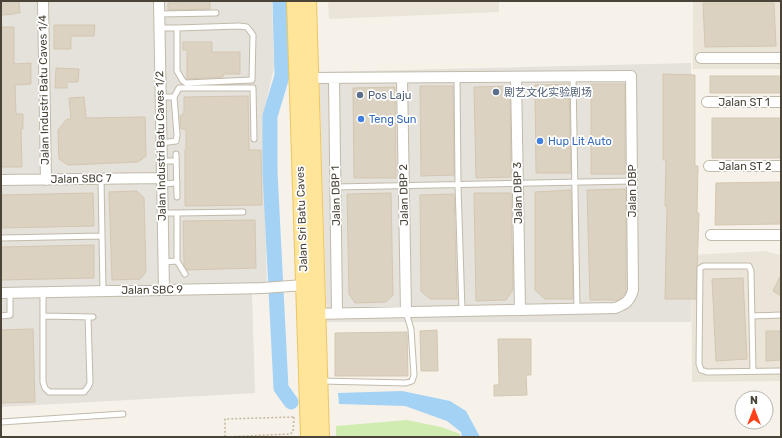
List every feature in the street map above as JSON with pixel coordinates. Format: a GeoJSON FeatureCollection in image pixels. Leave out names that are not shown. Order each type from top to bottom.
{"type":"FeatureCollection","features":[{"type":"Feature","properties":{"kind":"main road","name":"Jalan Sri Batu Caves"},"geometry":{"type":"LineString","coordinates":[[295,1],[304,285],[312,314],[320,381],[321,437]]}},
{"type":"Feature","properties":{"kind":"main road","name":"Jalan Sri Batu Caves"},"geometry":{"type":"LineString","coordinates":[[308,1],[312,314],[309,437]]}},
{"type":"Feature","properties":{"kind":"street","name":"Jalan Industri Batu Caves 1/4"},"geometry":{"type":"LineString","coordinates":[[42,1],[46,180]]}},
{"type":"Feature","properties":{"kind":"street","name":"Jalan Industri Batu Caves 1/2"},"geometry":{"type":"LineString","coordinates":[[159,1],[164,290]]}},
{"type":"Feature","properties":{"kind":"street"},"geometry":{"type":"LineString","coordinates":[[701,58],[781,58]]}},
{"type":"Feature","properties":{"kind":"street","name":"Jalan DBP"},"geometry":{"type":"LineString","coordinates":[[310,78],[631,76],[633,290],[626,304],[615,308],[312,314]]}},
{"type":"Feature","properties":{"kind":"street","name":"Jalan DBP 3"},"geometry":{"type":"LineString","coordinates":[[516,77],[520,310]]}},
{"type":"Feature","properties":{"kind":"street","name":"Jalan DBP 1"},"geometry":{"type":"LineString","coordinates":[[334,78],[337,313]]}},
{"type":"Feature","properties":{"kind":"street","name":"Jalan DBP 2"},"geometry":{"type":"LineString","coordinates":[[402,78],[406,312]]}},
{"type":"Feature","properties":{"kind":"street","name":"Jalan ST 1"},"geometry":{"type":"LineString","coordinates":[[707,102],[781,102]]}},
{"type":"Feature","properties":{"kind":"street","name":"Jalan ST 2"},"geometry":{"type":"LineString","coordinates":[[709,166],[781,166]]}},
{"type":"Feature","properties":{"kind":"street","name":"Jalan SBC 7"},"geometry":{"type":"LineString","coordinates":[[1,180],[101,179],[162,181]]}},
{"type":"Feature","properties":{"kind":"street"},"geometry":{"type":"LineString","coordinates":[[711,235],[781,235]]}},
{"type":"Feature","properties":{"kind":"street","name":"Jalan SBC 9"},"geometry":{"type":"LineString","coordinates":[[6,293],[264,288],[304,285]]}},
{"type":"Feature","properties":{"kind":"lane"},"geometry":{"type":"LineString","coordinates":[[159,14],[216,13]]}},
{"type":"Feature","properties":{"kind":"lane"},"geometry":{"type":"LineString","coordinates":[[159,28],[247,27],[253,35],[252,80],[183,81],[177,71],[177,28]]}},
{"type":"Feature","properties":{"kind":"lane"},"geometry":{"type":"LineString","coordinates":[[573,77],[577,308]]}},
{"type":"Feature","properties":{"kind":"lane"},"geometry":{"type":"LineString","coordinates":[[457,78],[458,185],[462,310]]}},
{"type":"Feature","properties":{"kind":"lane"},"geometry":{"type":"LineString","coordinates":[[161,143],[176,141],[177,135],[174,97],[179,88],[253,88],[254,140]]}},
{"type":"Feature","properties":{"kind":"lane"},"geometry":{"type":"LineString","coordinates":[[160,97],[174,97]]}},
{"type":"Feature","properties":{"kind":"lane"},"geometry":{"type":"LineString","coordinates":[[176,154],[177,197]]}},
{"type":"Feature","properties":{"kind":"lane"},"geometry":{"type":"LineString","coordinates":[[161,161],[176,161]]}},
{"type":"Feature","properties":{"kind":"lane"},"geometry":{"type":"LineString","coordinates":[[101,179],[103,291]]}},
{"type":"Feature","properties":{"kind":"lane"},"geometry":{"type":"LineString","coordinates":[[162,181],[177,183]]}},
{"type":"Feature","properties":{"kind":"lane"},"geometry":{"type":"LineString","coordinates":[[335,187],[632,181]]}},
{"type":"Feature","properties":{"kind":"lane"},"geometry":{"type":"LineString","coordinates":[[162,213],[243,212]]}},
{"type":"Feature","properties":{"kind":"lane"},"geometry":{"type":"LineString","coordinates":[[177,213],[177,261],[184,274]]}},
{"type":"Feature","properties":{"kind":"lane"},"geometry":{"type":"LineString","coordinates":[[1,238],[102,236]]}},
{"type":"Feature","properties":{"kind":"lane"},"geometry":{"type":"LineString","coordinates":[[163,262],[177,261]]}},
{"type":"Feature","properties":{"kind":"lane"},"geometry":{"type":"LineString","coordinates":[[753,371],[751,271],[749,266],[704,266],[700,268],[699,364],[701,370],[707,372],[781,371]]}},
{"type":"Feature","properties":{"kind":"lane"},"geometry":{"type":"LineString","coordinates":[[43,292],[43,316],[43,382],[45,388],[49,392],[84,392],[90,383],[90,318],[43,316]]}},
{"type":"Feature","properties":{"kind":"lane"},"geometry":{"type":"LineString","coordinates":[[1,316],[10,315],[6,293]]}},
{"type":"Feature","properties":{"kind":"lane"},"geometry":{"type":"LineString","coordinates":[[320,381],[406,383],[412,380],[414,375],[410,329],[406,312]]}},
{"type":"Feature","properties":{"kind":"lane"},"geometry":{"type":"LineString","coordinates":[[752,316],[781,315]]}},
{"type":"Feature","properties":{"kind":"lane"},"geometry":{"type":"LineString","coordinates":[[1,422],[123,414]]}},
{"type":"Feature","properties":{"kind":"path"},"geometry":{"type":"LineString","coordinates":[[294,417],[293,432],[290,434],[258,436],[225,437],[225,419],[294,417]]}},
{"type":"Feature","properties":{"kind":"shaded area"},"geometry":{"type":"Polygon","coordinates":[[[1,1],[272,1],[274,67],[263,117],[267,292],[252,294],[255,393],[1,407],[1,1]]]}},
{"type":"Feature","properties":{"kind":"shaded area"},"geometry":{"type":"Polygon","coordinates":[[[328,1],[499,1],[499,12],[329,19],[328,1]]]}},
{"type":"Feature","properties":{"kind":"shaded area"},"geometry":{"type":"Polygon","coordinates":[[[693,1],[781,1],[781,69],[693,69],[693,1]]]}},
{"type":"Feature","properties":{"kind":"shaded area"},"geometry":{"type":"Polygon","coordinates":[[[691,63],[691,322],[327,322],[319,72],[691,63]]]}},
{"type":"Feature","properties":{"kind":"shaded area"},"geometry":{"type":"Polygon","coordinates":[[[765,251],[781,255],[781,381],[692,382],[691,255],[765,251]]]}},
{"type":"Feature","properties":{"kind":"green space"},"geometry":{"type":"Polygon","coordinates":[[[407,420],[441,427],[460,434],[460,437],[336,437],[336,426],[407,420]]]}},
{"type":"Feature","properties":{"kind":"water"},"geometry":{"type":"Polygon","coordinates":[[[402,391],[450,401],[466,411],[480,437],[462,437],[461,432],[447,421],[405,406],[339,404],[338,393],[402,391]]]}},
{"type":"Feature","properties":{"kind":"building"},"geometry":{"type":"Polygon","coordinates":[[[1,1],[19,1],[20,13],[1,15],[1,1]]]}},
{"type":"Feature","properties":{"kind":"building"},"geometry":{"type":"Polygon","coordinates":[[[179,1],[210,1],[210,9],[168,10],[168,3],[179,3],[179,1]]]}},
{"type":"Feature","properties":{"kind":"building"},"geometry":{"type":"Polygon","coordinates":[[[703,3],[774,3],[776,46],[705,47],[703,3]]]}},
{"type":"Feature","properties":{"kind":"building"},"geometry":{"type":"Polygon","coordinates":[[[54,25],[95,25],[94,36],[71,36],[71,49],[54,49],[54,25]]]}},
{"type":"Feature","properties":{"kind":"building"},"geometry":{"type":"Polygon","coordinates":[[[1,27],[14,27],[14,64],[31,63],[31,84],[15,85],[16,114],[23,114],[23,129],[21,129],[22,167],[1,167],[1,27]]]}},
{"type":"Feature","properties":{"kind":"building"},"geometry":{"type":"Polygon","coordinates":[[[183,42],[212,42],[212,52],[240,52],[240,74],[223,74],[223,77],[187,79],[187,50],[183,50],[183,42]]]}},
{"type":"Feature","properties":{"kind":"building"},"geometry":{"type":"Polygon","coordinates":[[[56,68],[79,69],[78,82],[67,82],[67,88],[55,88],[56,68]]]}},
{"type":"Feature","properties":{"kind":"building"},"geometry":{"type":"Polygon","coordinates":[[[663,74],[695,75],[695,166],[698,166],[697,213],[699,213],[696,299],[665,299],[667,206],[665,206],[666,160],[663,160],[663,74]]]}},
{"type":"Feature","properties":{"kind":"building"},"geometry":{"type":"Polygon","coordinates":[[[710,76],[781,76],[781,93],[710,93],[710,76]]]}},
{"type":"Feature","properties":{"kind":"building"},"geometry":{"type":"Polygon","coordinates":[[[569,84],[571,173],[536,173],[535,85],[569,84]]]}},
{"type":"Feature","properties":{"kind":"building"},"geometry":{"type":"Polygon","coordinates":[[[591,84],[625,84],[625,174],[591,174],[591,84]]]}},
{"type":"Feature","properties":{"kind":"building"},"geometry":{"type":"Polygon","coordinates":[[[420,86],[453,86],[454,175],[421,176],[420,86]]]}},
{"type":"Feature","properties":{"kind":"building"},"geometry":{"type":"Polygon","coordinates":[[[510,86],[511,177],[476,178],[474,87],[510,86]]]}},
{"type":"Feature","properties":{"kind":"building"},"geometry":{"type":"Polygon","coordinates":[[[395,87],[396,178],[354,178],[353,88],[395,87]]]}},
{"type":"Feature","properties":{"kind":"building"},"geometry":{"type":"Polygon","coordinates":[[[248,96],[249,150],[261,150],[262,205],[185,206],[186,129],[181,129],[180,116],[184,113],[184,97],[248,96]]]}},
{"type":"Feature","properties":{"kind":"building"},"geometry":{"type":"Polygon","coordinates":[[[84,97],[86,118],[145,117],[146,156],[138,162],[68,165],[59,159],[58,130],[67,119],[71,119],[69,98],[84,97]]]}},
{"type":"Feature","properties":{"kind":"building"},"geometry":{"type":"Polygon","coordinates":[[[712,118],[781,118],[781,158],[712,158],[712,118]]]}},
{"type":"Feature","properties":{"kind":"building"},"geometry":{"type":"Polygon","coordinates":[[[781,182],[781,224],[715,225],[716,183],[781,182]]]}},
{"type":"Feature","properties":{"kind":"building"},"geometry":{"type":"Polygon","coordinates":[[[626,189],[626,292],[618,300],[590,300],[587,190],[626,189]]]}},
{"type":"Feature","properties":{"kind":"building"},"geometry":{"type":"Polygon","coordinates":[[[571,190],[573,299],[545,299],[535,290],[535,192],[571,190]]]}},
{"type":"Feature","properties":{"kind":"building"},"geometry":{"type":"Polygon","coordinates":[[[137,191],[144,198],[146,272],[140,279],[112,280],[109,192],[137,191]]]}},
{"type":"Feature","properties":{"kind":"building"},"geometry":{"type":"Polygon","coordinates":[[[93,193],[94,226],[1,228],[1,195],[93,193]]]}},
{"type":"Feature","properties":{"kind":"building"},"geometry":{"type":"Polygon","coordinates":[[[391,193],[393,295],[386,302],[355,303],[349,294],[347,194],[391,193]]]}},
{"type":"Feature","properties":{"kind":"building"},"geometry":{"type":"Polygon","coordinates":[[[474,193],[511,193],[513,290],[506,300],[476,301],[474,193]]]}},
{"type":"Feature","properties":{"kind":"building"},"geometry":{"type":"Polygon","coordinates":[[[454,194],[457,299],[430,299],[421,291],[420,195],[454,194]]]}},
{"type":"Feature","properties":{"kind":"building"},"geometry":{"type":"Polygon","coordinates":[[[255,220],[256,268],[187,270],[184,264],[183,221],[255,220]]]}},
{"type":"Feature","properties":{"kind":"building"},"geometry":{"type":"Polygon","coordinates":[[[94,245],[94,278],[1,280],[1,247],[94,245]]]}},
{"type":"Feature","properties":{"kind":"building"},"geometry":{"type":"Polygon","coordinates":[[[781,275],[781,296],[773,291],[781,275]]]}},
{"type":"Feature","properties":{"kind":"building"},"geometry":{"type":"Polygon","coordinates":[[[743,278],[747,359],[716,361],[712,279],[743,278]]]}},
{"type":"Feature","properties":{"kind":"building"},"geometry":{"type":"Polygon","coordinates":[[[33,329],[35,402],[1,403],[1,330],[33,329]]]}},
{"type":"Feature","properties":{"kind":"building"},"geometry":{"type":"Polygon","coordinates":[[[437,330],[438,371],[421,371],[420,331],[437,330]]]}},
{"type":"Feature","properties":{"kind":"building"},"geometry":{"type":"Polygon","coordinates":[[[766,331],[781,331],[781,360],[766,361],[766,331]]]}},
{"type":"Feature","properties":{"kind":"building"},"geometry":{"type":"Polygon","coordinates":[[[407,332],[408,376],[335,376],[335,333],[407,332]]]}},
{"type":"Feature","properties":{"kind":"building"},"geometry":{"type":"Polygon","coordinates":[[[498,339],[531,339],[531,375],[526,375],[527,395],[494,396],[494,385],[499,385],[498,339]]]}},
{"type":"Feature","properties":{"kind":"waterway"},"geometry":{"type":"LineString","coordinates":[[280,1],[282,76],[270,116],[270,172],[281,388],[291,402]]}},
{"type":"Feature","properties":{"kind":"place","name":"剧艺文化实验剧场"},"geometry":{"type":"Point","coordinates":[496,92]}},
{"type":"Feature","properties":{"kind":"place","name":"Pos Laju"},"geometry":{"type":"Point","coordinates":[360,95]}},
{"type":"Feature","properties":{"kind":"place","name":"Teng Sun"},"geometry":{"type":"Point","coordinates":[361,119]}},
{"type":"Feature","properties":{"kind":"place","name":"Hup Lit Auto"},"geometry":{"type":"Point","coordinates":[540,141]}}]}
